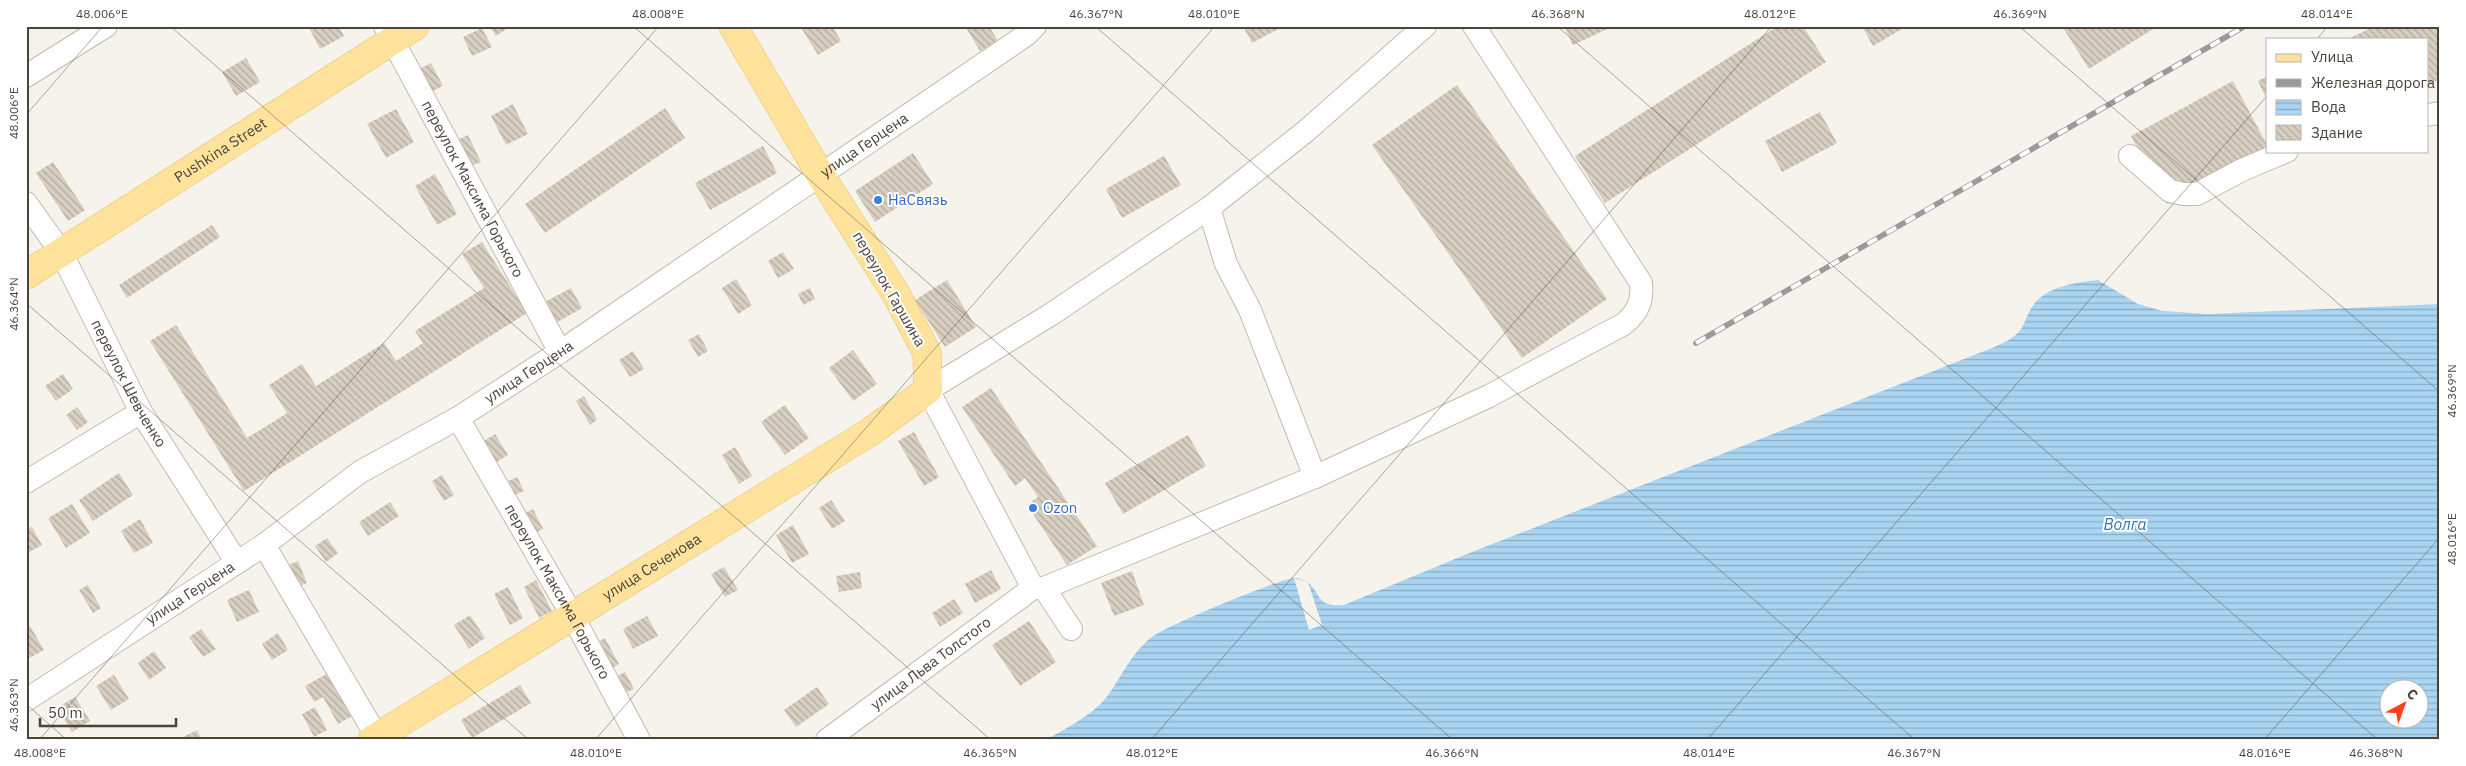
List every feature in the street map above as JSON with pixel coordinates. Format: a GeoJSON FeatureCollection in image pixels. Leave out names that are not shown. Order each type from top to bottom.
{"type":"FeatureCollection","features":[{"type":"Feature","properties":{"kind":"main road","name":"Pushkina Street"},"geometry":{"type":"LineString","coordinates":[[26,275],[389,34],[415,26]]}},
{"type":"Feature","properties":{"kind":"main road","name":"переулок Гаршина"},"geometry":{"type":"LineString","coordinates":[[741,29],[821,176],[896,294],[927,353],[928,390]]}},
{"type":"Feature","properties":{"kind":"main road","name":"улица Сеченова"},"geometry":{"type":"LineString","coordinates":[[374,738],[870,432],[928,390]]}},
{"type":"Feature","properties":{"kind":"street"},"geometry":{"type":"LineString","coordinates":[[26,76],[106,26]]}},
{"type":"Feature","properties":{"kind":"street"},"geometry":{"type":"LineString","coordinates":[[928,390],[1050,315],[1209,208],[1306,132],[1424,26]]}},
{"type":"Feature","properties":{"kind":"street","name":"улица Льва Толстого"},"geometry":{"type":"LineString","coordinates":[[827,740],[1039,588],[1314,477],[1489,396],[1624,324],[1633,316],[1640,306],[1642,295],[1641,283],[1474,26]]}},
{"type":"Feature","properties":{"kind":"street","name":"улица Герцена"},"geometry":{"type":"LineString","coordinates":[[26,700],[236,561],[264,545],[360,472],[458,418],[560,352],[821,176],[1030,31]]}},
{"type":"Feature","properties":{"kind":"street","name":"переулок Максима Горького"},"geometry":{"type":"LineString","coordinates":[[389,34],[560,352]]}},
{"type":"Feature","properties":{"kind":"street"},"geometry":{"type":"LineString","coordinates":[[2130,156],[2170,192],[2197,194],[2242,170],[2285,152]]}},
{"type":"Feature","properties":{"kind":"street","name":"переулок Шевченко"},"geometry":{"type":"LineString","coordinates":[[26,203],[61,252],[140,412],[236,561]]}},
{"type":"Feature","properties":{"kind":"street"},"geometry":{"type":"LineString","coordinates":[[1209,208],[1226,264],[1250,310],[1314,477]]}},
{"type":"Feature","properties":{"kind":"street","name":"переулок Гаршина"},"geometry":{"type":"LineString","coordinates":[[928,390],[1039,588],[1071,629]]}},
{"type":"Feature","properties":{"kind":"street"},"geometry":{"type":"LineString","coordinates":[[26,482],[140,412]]}},
{"type":"Feature","properties":{"kind":"street","name":"переулок Максима Горького"},"geometry":{"type":"LineString","coordinates":[[458,418],[572,615],[639,740]]}},
{"type":"Feature","properties":{"kind":"street"},"geometry":{"type":"LineString","coordinates":[[264,545],[374,738]]}},
{"type":"Feature","properties":{"kind":"water","name":"Волга"},"geometry":{"type":"Polygon","coordinates":[[[2098,280],[2138,304],[2163,311],[2208,314],[2440,304],[2440,740],[1046,740],[1078,721],[1100,704],[1138,650],[1152,637],[1199,614],[1294,578],[1308,582],[1325,603],[1344,605],[1467,554],[1992,348],[2008,340],[2018,332],[2023,326],[2030,310],[2040,298],[2054,289],[2098,280]]]}},
{"type":"Feature","properties":{"kind":"pier"},"geometry":{"type":"Polygon","coordinates":[[[1294,578],[1308,582],[1322,625],[1309,630],[1294,578]]]}},
{"type":"Feature","properties":{"kind":"building"},"geometry":{"type":"Polygon","coordinates":[[[308,26],[339,26],[344,36],[320,49],[308,26]]]}},
{"type":"Feature","properties":{"kind":"building"},"geometry":{"type":"Polygon","coordinates":[[[489,26],[511,26],[496,36],[489,26]]]}},
{"type":"Feature","properties":{"kind":"building"},"geometry":{"type":"Polygon","coordinates":[[[800,26],[832,26],[841,41],[818,55],[800,26]]]}},
{"type":"Feature","properties":{"kind":"building"},"geometry":{"type":"Polygon","coordinates":[[[965,26],[989,26],[998,41],[980,51],[965,26]]]}},
{"type":"Feature","properties":{"kind":"building"},"geometry":{"type":"Polygon","coordinates":[[[1243,26],[1284,26],[1252,43],[1243,26]]]}},
{"type":"Feature","properties":{"kind":"building"},"geometry":{"type":"Polygon","coordinates":[[[1564,26],[1614,26],[1573,45],[1564,26]]]}},
{"type":"Feature","properties":{"kind":"building"},"geometry":{"type":"Polygon","coordinates":[[[1778,26],[1803,26],[1826,62],[1605,203],[1575,156],[1778,26]]]}},
{"type":"Feature","properties":{"kind":"building"},"geometry":{"type":"Polygon","coordinates":[[[1862,26],[1907,26],[1873,46],[1862,26]]]}},
{"type":"Feature","properties":{"kind":"building"},"geometry":{"type":"Polygon","coordinates":[[[2062,26],[2158,26],[2089,69],[2062,26]]]}},
{"type":"Feature","properties":{"kind":"building"},"geometry":{"type":"Polygon","coordinates":[[[2375,26],[2440,26],[2440,79],[2428,85],[2428,38],[2350,38],[2375,26]]]}},
{"type":"Feature","properties":{"kind":"building"},"geometry":{"type":"Polygon","coordinates":[[[482,28],[492,47],[472,56],[463,37],[482,28]]]}},
{"type":"Feature","properties":{"kind":"building"},"geometry":{"type":"Polygon","coordinates":[[[246,58],[260,82],[236,96],[222,72],[246,58]]]}},
{"type":"Feature","properties":{"kind":"building"},"geometry":{"type":"Polygon","coordinates":[[[431,63],[443,86],[429,93],[417,70],[431,63]]]}},
{"type":"Feature","properties":{"kind":"building"},"geometry":{"type":"Polygon","coordinates":[[[2266,77],[2266,98],[2258,81],[2266,77]]]}},
{"type":"Feature","properties":{"kind":"building"},"geometry":{"type":"Polygon","coordinates":[[[2233,81],[2266,143],[2266,151],[2167,204],[2131,136],[2233,81]]]}},
{"type":"Feature","properties":{"kind":"building"},"geometry":{"type":"Polygon","coordinates":[[[1457,85],[1607,299],[1522,358],[1372,145],[1457,85]]]}},
{"type":"Feature","properties":{"kind":"building"},"geometry":{"type":"Polygon","coordinates":[[[513,104],[528,134],[506,145],[491,116],[513,104]]]}},
{"type":"Feature","properties":{"kind":"building"},"geometry":{"type":"Polygon","coordinates":[[[665,108],[685,138],[545,233],[525,204],[665,108]]]}},
{"type":"Feature","properties":{"kind":"building"},"geometry":{"type":"Polygon","coordinates":[[[396,109],[414,142],[386,158],[367,124],[396,109]]]}},
{"type":"Feature","properties":{"kind":"building"},"geometry":{"type":"Polygon","coordinates":[[[1820,112],[1837,143],[1782,172],[1765,141],[1820,112]]]}},
{"type":"Feature","properties":{"kind":"building"},"geometry":{"type":"Polygon","coordinates":[[[468,135],[481,162],[468,167],[455,141],[468,135]]]}},
{"type":"Feature","properties":{"kind":"building"},"geometry":{"type":"Polygon","coordinates":[[[763,146],[777,173],[710,210],[695,183],[763,146]]]}},
{"type":"Feature","properties":{"kind":"building"},"geometry":{"type":"Polygon","coordinates":[[[913,153],[933,184],[875,222],[855,191],[913,153]]]}},
{"type":"Feature","properties":{"kind":"building"},"geometry":{"type":"Polygon","coordinates":[[[1164,156],[1181,185],[1122,218],[1106,189],[1164,156]]]}},
{"type":"Feature","properties":{"kind":"building"},"geometry":{"type":"Polygon","coordinates":[[[53,162],[85,210],[68,221],[36,173],[53,162]]]}},
{"type":"Feature","properties":{"kind":"building"},"geometry":{"type":"Polygon","coordinates":[[[435,174],[457,214],[437,225],[415,186],[435,174]]]}},
{"type":"Feature","properties":{"kind":"building"},"geometry":{"type":"Polygon","coordinates":[[[212,225],[220,237],[127,298],[119,285],[212,225]]]}},
{"type":"Feature","properties":{"kind":"building"},"geometry":{"type":"Polygon","coordinates":[[[482,242],[527,313],[244,491],[150,341],[176,325],[247,438],[287,413],[269,385],[302,364],[316,386],[384,343],[396,361],[423,343],[415,331],[484,288],[462,254],[482,242]]]}},
{"type":"Feature","properties":{"kind":"building"},"geometry":{"type":"Polygon","coordinates":[[[783,252],[794,269],[778,278],[768,261],[783,252]]]}},
{"type":"Feature","properties":{"kind":"building"},"geometry":{"type":"Polygon","coordinates":[[[736,279],[752,305],[738,314],[722,288],[736,279]]]}},
{"type":"Feature","properties":{"kind":"building"},"geometry":{"type":"Polygon","coordinates":[[[947,280],[976,327],[945,347],[915,300],[947,280]]]}},
{"type":"Feature","properties":{"kind":"building"},"geometry":{"type":"Polygon","coordinates":[[[571,288],[582,308],[554,324],[543,303],[571,288]]]}},
{"type":"Feature","properties":{"kind":"building"},"geometry":{"type":"Polygon","coordinates":[[[810,288],[815,299],[803,305],[798,294],[810,288]]]}},
{"type":"Feature","properties":{"kind":"building"},"geometry":{"type":"Polygon","coordinates":[[[699,334],[708,351],[698,357],[688,340],[699,334]]]}},
{"type":"Feature","properties":{"kind":"building"},"geometry":{"type":"Polygon","coordinates":[[[853,350],[877,384],[853,401],[829,368],[853,350]]]}},
{"type":"Feature","properties":{"kind":"building"},"geometry":{"type":"Polygon","coordinates":[[[633,351],[644,369],[630,377],[619,360],[633,351]]]}},
{"type":"Feature","properties":{"kind":"building"},"geometry":{"type":"Polygon","coordinates":[[[63,374],[73,389],[56,401],[45,386],[63,374]]]}},
{"type":"Feature","properties":{"kind":"building"},"geometry":{"type":"Polygon","coordinates":[[[991,388],[1097,546],[1067,565],[1027,505],[1038,497],[1025,478],[1015,486],[962,407],[991,388]]]}},
{"type":"Feature","properties":{"kind":"building"},"geometry":{"type":"Polygon","coordinates":[[[584,396],[597,420],[590,425],[576,401],[584,396]]]}},
{"type":"Feature","properties":{"kind":"building"},"geometry":{"type":"Polygon","coordinates":[[[785,405],[809,438],[785,455],[761,422],[785,405]]]}},
{"type":"Feature","properties":{"kind":"building"},"geometry":{"type":"Polygon","coordinates":[[[77,407],[88,422],[77,430],[66,415],[77,407]]]}},
{"type":"Feature","properties":{"kind":"building"},"geometry":{"type":"Polygon","coordinates":[[[914,432],[939,477],[924,486],[898,441],[914,432]]]}},
{"type":"Feature","properties":{"kind":"building"},"geometry":{"type":"Polygon","coordinates":[[[495,434],[508,455],[495,463],[482,442],[495,434]]]}},
{"type":"Feature","properties":{"kind":"building"},"geometry":{"type":"Polygon","coordinates":[[[1188,435],[1206,466],[1123,514],[1105,483],[1188,435]]]}},
{"type":"Feature","properties":{"kind":"building"},"geometry":{"type":"Polygon","coordinates":[[[735,447],[752,476],[739,484],[722,455],[735,447]]]}},
{"type":"Feature","properties":{"kind":"building"},"geometry":{"type":"Polygon","coordinates":[[[119,473],[133,495],[93,521],[79,500],[119,473]]]}},
{"type":"Feature","properties":{"kind":"building"},"geometry":{"type":"Polygon","coordinates":[[[442,475],[454,495],[444,501],[432,481],[442,475]]]}},
{"type":"Feature","properties":{"kind":"building"},"geometry":{"type":"Polygon","coordinates":[[[517,477],[524,491],[510,497],[504,483],[517,477]]]}},
{"type":"Feature","properties":{"kind":"building"},"geometry":{"type":"Polygon","coordinates":[[[831,500],[845,521],[832,529],[819,508],[831,500]]]}},
{"type":"Feature","properties":{"kind":"building"},"geometry":{"type":"Polygon","coordinates":[[[390,502],[399,516],[368,536],[359,522],[390,502]]]}},
{"type":"Feature","properties":{"kind":"building"},"geometry":{"type":"Polygon","coordinates":[[[72,504],[90,533],[66,548],[48,518],[72,504]]]}},
{"type":"Feature","properties":{"kind":"building"},"geometry":{"type":"Polygon","coordinates":[[[533,509],[543,529],[531,535],[521,515],[533,509]]]}},
{"type":"Feature","properties":{"kind":"building"},"geometry":{"type":"Polygon","coordinates":[[[140,519],[153,543],[134,553],[121,531],[140,519]]]}},
{"type":"Feature","properties":{"kind":"building"},"geometry":{"type":"Polygon","coordinates":[[[793,525],[809,554],[792,563],[776,535],[793,525]]]}},
{"type":"Feature","properties":{"kind":"building"},"geometry":{"type":"Polygon","coordinates":[[[32,527],[42,545],[26,554],[26,530],[32,527]]]}},
{"type":"Feature","properties":{"kind":"building"},"geometry":{"type":"Polygon","coordinates":[[[327,538],[338,553],[326,562],[315,546],[327,538]]]}},
{"type":"Feature","properties":{"kind":"building"},"geometry":{"type":"Polygon","coordinates":[[[298,561],[307,583],[297,587],[288,565],[298,561]]]}},
{"type":"Feature","properties":{"kind":"building"},"geometry":{"type":"Polygon","coordinates":[[[724,567],[738,590],[725,597],[711,574],[724,567]]]}},
{"type":"Feature","properties":{"kind":"building"},"geometry":{"type":"Polygon","coordinates":[[[991,570],[1001,589],[975,603],[965,584],[991,570]]]}},
{"type":"Feature","properties":{"kind":"building"},"geometry":{"type":"Polygon","coordinates":[[[1132,571],[1144,605],[1114,616],[1101,583],[1132,571]]]}},
{"type":"Feature","properties":{"kind":"building"},"geometry":{"type":"Polygon","coordinates":[[[860,572],[862,588],[839,592],[836,576],[860,572]]]}},
{"type":"Feature","properties":{"kind":"building"},"geometry":{"type":"Polygon","coordinates":[[[536,580],[552,611],[539,618],[524,587],[536,580]]]}},
{"type":"Feature","properties":{"kind":"building"},"geometry":{"type":"Polygon","coordinates":[[[88,585],[101,608],[93,613],[79,590],[88,585]]]}},
{"type":"Feature","properties":{"kind":"building"},"geometry":{"type":"Polygon","coordinates":[[[508,587],[523,618],[510,625],[494,594],[508,587]]]}},
{"type":"Feature","properties":{"kind":"building"},"geometry":{"type":"Polygon","coordinates":[[[249,590],[259,612],[237,622],[227,600],[249,590]]]}},
{"type":"Feature","properties":{"kind":"building"},"geometry":{"type":"Polygon","coordinates":[[[954,599],[963,613],[940,627],[932,613],[954,599]]]}},
{"type":"Feature","properties":{"kind":"building"},"geometry":{"type":"Polygon","coordinates":[[[470,615],[485,638],[469,649],[454,625],[470,615]]]}},
{"type":"Feature","properties":{"kind":"building"},"geometry":{"type":"Polygon","coordinates":[[[647,616],[658,636],[633,649],[623,629],[647,616]]]}},
{"type":"Feature","properties":{"kind":"building"},"geometry":{"type":"Polygon","coordinates":[[[1029,621],[1056,662],[1020,686],[992,645],[1029,621]]]}},
{"type":"Feature","properties":{"kind":"building"},"geometry":{"type":"Polygon","coordinates":[[[30,626],[44,650],[26,660],[26,628],[30,626]]]}},
{"type":"Feature","properties":{"kind":"building"},"geometry":{"type":"Polygon","coordinates":[[[201,629],[216,649],[203,657],[189,637],[201,629]]]}},
{"type":"Feature","properties":{"kind":"building"},"geometry":{"type":"Polygon","coordinates":[[[278,633],[288,650],[272,660],[262,644],[278,633]]]}},
{"type":"Feature","properties":{"kind":"building"},"geometry":{"type":"Polygon","coordinates":[[[605,638],[619,664],[609,670],[595,644],[605,638]]]}},
{"type":"Feature","properties":{"kind":"building"},"geometry":{"type":"Polygon","coordinates":[[[154,651],[166,668],[149,680],[138,663],[154,651]]]}},
{"type":"Feature","properties":{"kind":"building"},"geometry":{"type":"Polygon","coordinates":[[[332,671],[356,714],[338,724],[323,697],[314,702],[305,686],[332,671]]]}},
{"type":"Feature","properties":{"kind":"building"},"geometry":{"type":"Polygon","coordinates":[[[625,672],[634,689],[621,695],[613,678],[625,672]]]}},
{"type":"Feature","properties":{"kind":"building"},"geometry":{"type":"Polygon","coordinates":[[[114,675],[129,699],[111,710],[96,686],[114,675]]]}},
{"type":"Feature","properties":{"kind":"building"},"geometry":{"type":"Polygon","coordinates":[[[520,685],[531,703],[472,738],[461,720],[520,685]]]}},
{"type":"Feature","properties":{"kind":"building"},"geometry":{"type":"Polygon","coordinates":[[[817,687],[829,704],[796,727],[784,710],[817,687]]]}},
{"type":"Feature","properties":{"kind":"building"},"geometry":{"type":"Polygon","coordinates":[[[75,697],[90,721],[72,732],[57,708],[75,697]]]}},
{"type":"Feature","properties":{"kind":"building"},"geometry":{"type":"Polygon","coordinates":[[[315,707],[327,730],[314,737],[302,714],[315,707]]]}},
{"type":"Feature","properties":{"kind":"building"},"geometry":{"type":"Polygon","coordinates":[[[197,730],[202,740],[182,740],[181,738],[197,730]]]}},
{"type":"Feature","properties":{"kind":"railway"},"geometry":{"type":"LineString","coordinates":[[1696,343],[2245,26]]}},
{"type":"Feature","properties":{"kind":"place","name":"НаСвязь"},"geometry":{"type":"Point","coordinates":[878,200]}},
{"type":"Feature","properties":{"kind":"place","name":"Ozon"},"geometry":{"type":"Point","coordinates":[1033,508]}}]}
